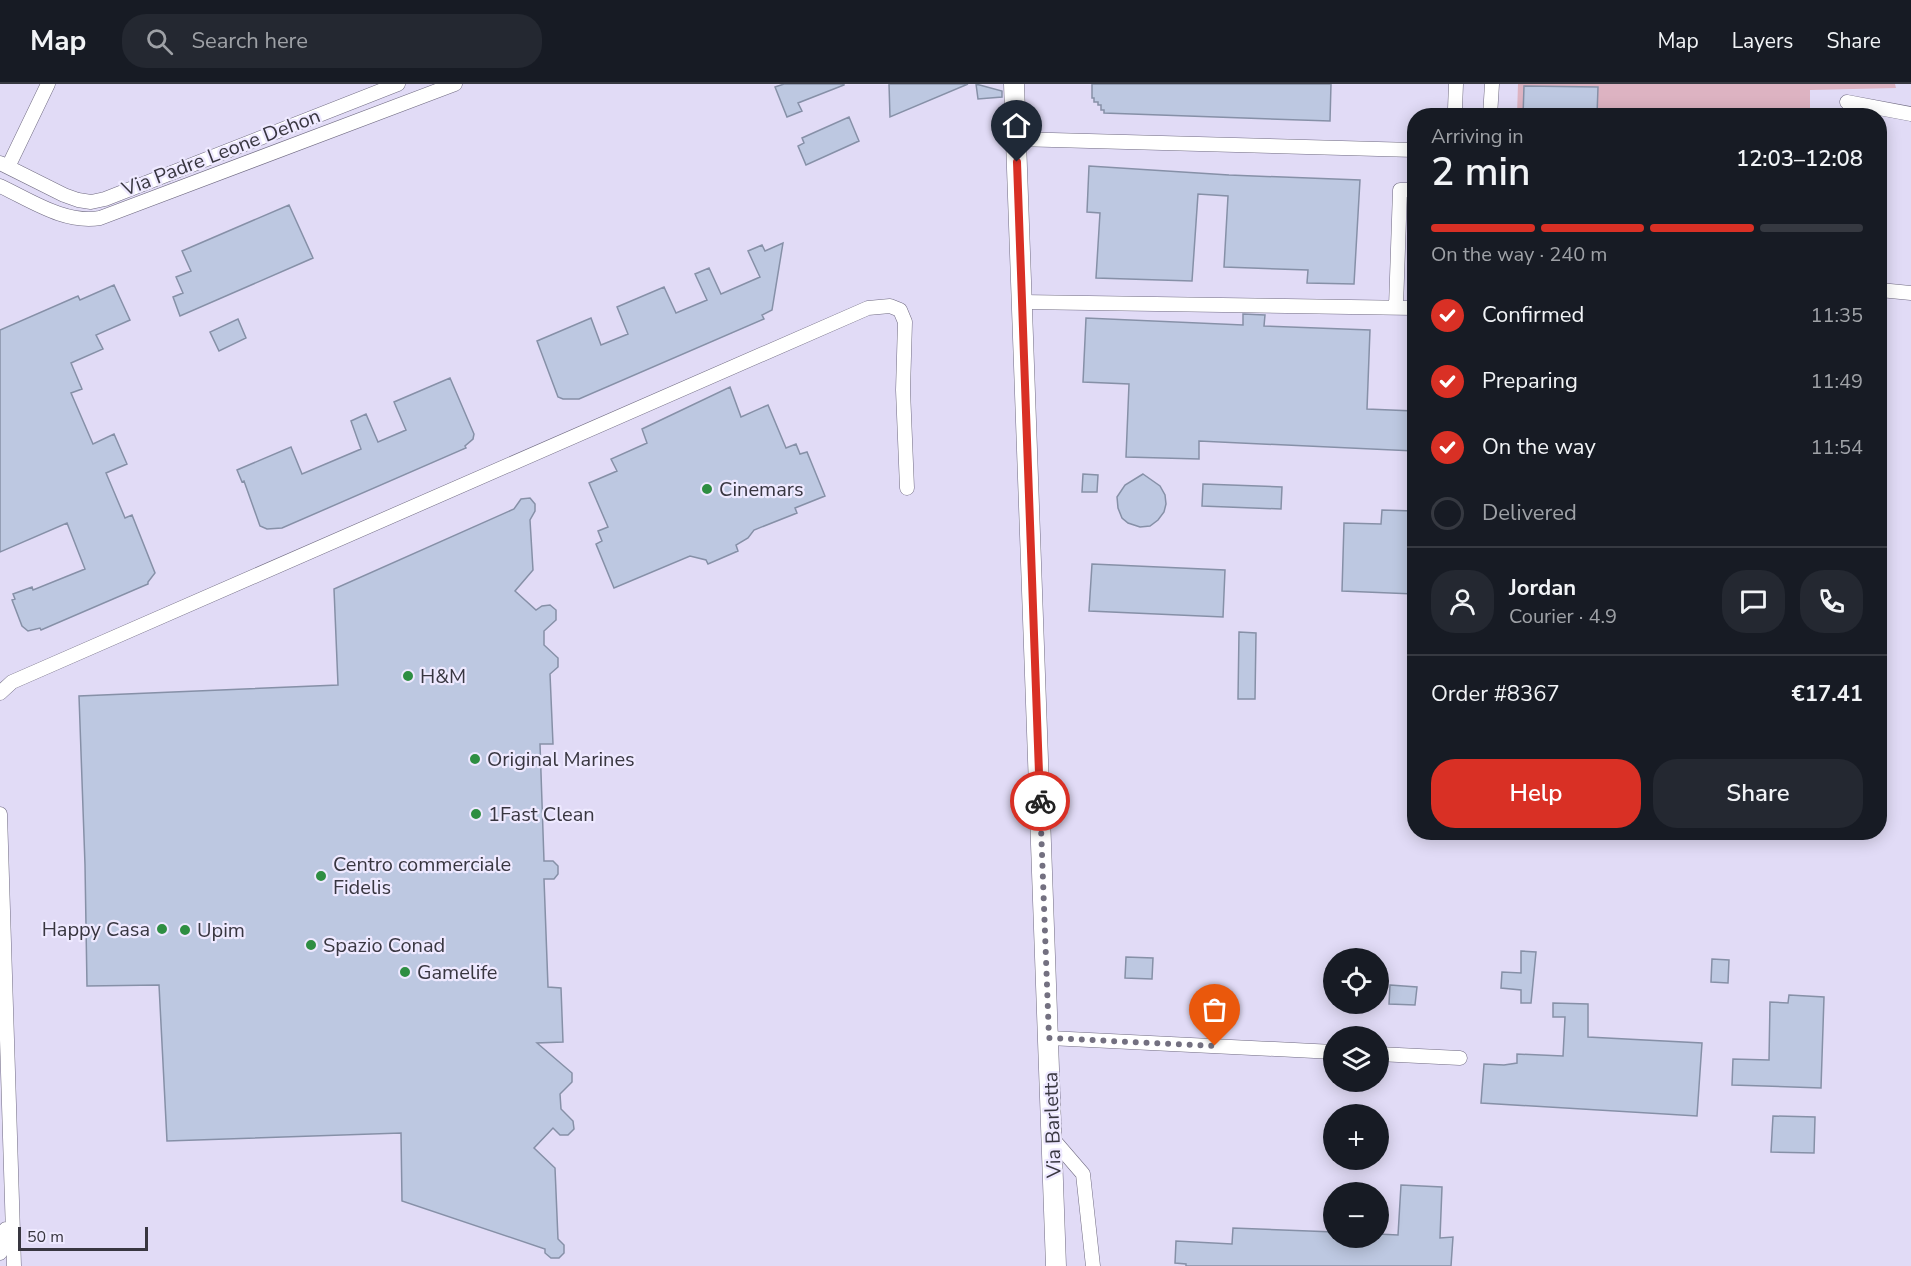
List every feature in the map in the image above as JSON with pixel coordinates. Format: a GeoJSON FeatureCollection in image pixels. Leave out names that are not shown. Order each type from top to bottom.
{"type":"FeatureCollection","features":[{"type":"Feature","properties":{"kind":"main road","name":"Via Barletta"},"geometry":{"type":"LineString","coordinates":[[1014,84],[1056,1266]]}},
{"type":"Feature","properties":{"kind":"street"},"geometry":{"type":"LineString","coordinates":[[4,165],[48,84]]}},
{"type":"Feature","properties":{"kind":"street","name":"Via Padre Leone Dehon"},"geometry":{"type":"LineString","coordinates":[[4,165],[64,195],[91,202],[105,199],[398,84]]}},
{"type":"Feature","properties":{"kind":"street","name":"Via Padre Leone Dehon"},"geometry":{"type":"LineString","coordinates":[[0,186],[71,218],[85,220],[100,218],[455,84]]}},
{"type":"Feature","properties":{"kind":"street"},"geometry":{"type":"LineString","coordinates":[[1455,108],[1456,84]]}},
{"type":"Feature","properties":{"kind":"street"},"geometry":{"type":"LineString","coordinates":[[1491,108],[1492,84]]}},
{"type":"Feature","properties":{"kind":"street"},"geometry":{"type":"LineString","coordinates":[[1847,102],[1879,108]]}},
{"type":"Feature","properties":{"kind":"street"},"geometry":{"type":"LineString","coordinates":[[1887,110],[1911,114]]}},
{"type":"Feature","properties":{"kind":"street"},"geometry":{"type":"LineString","coordinates":[[1016,139],[1407,150]]}},
{"type":"Feature","properties":{"kind":"street"},"geometry":{"type":"LineString","coordinates":[[1396,308],[1400,190],[1407,190]]}},
{"type":"Feature","properties":{"kind":"street"},"geometry":{"type":"LineString","coordinates":[[1887,291],[1911,293]]}},
{"type":"Feature","properties":{"kind":"street"},"geometry":{"type":"LineString","coordinates":[[1022,302],[1407,308]]}},
{"type":"Feature","properties":{"kind":"street"},"geometry":{"type":"LineString","coordinates":[[0,693],[12,682],[22,677],[868,308],[890,306],[900,310],[905,322],[903,390],[907,489]]}},
{"type":"Feature","properties":{"kind":"street"},"geometry":{"type":"LineString","coordinates":[[0,814],[10,1197],[14,1266]]}},
{"type":"Feature","properties":{"kind":"street"},"geometry":{"type":"LineString","coordinates":[[1049,1038],[1323,1051]]}},
{"type":"Feature","properties":{"kind":"street"},"geometry":{"type":"LineString","coordinates":[[1389,1055],[1460,1058]]}},
{"type":"Feature","properties":{"kind":"street"},"geometry":{"type":"LineString","coordinates":[[1052,1138],[1083,1174],[1093,1266]]}},
{"type":"Feature","properties":{"kind":"street"},"geometry":{"type":"LineString","coordinates":[[0,1218],[10,1197]]}},
{"type":"Feature","properties":{"kind":"street"},"geometry":{"type":"LineString","coordinates":[[0,1253],[10,1197]]}},
{"type":"Feature","properties":{"kind":"shaded area"},"geometry":{"type":"Polygon","coordinates":[[[1518,84],[1895,84],[1896,88],[1810,90],[1810,108],[1517,108],[1518,84]]]}},
{"type":"Feature","properties":{"kind":"building"},"geometry":{"type":"Polygon","coordinates":[[[784,84],[844,85],[798,103],[802,111],[787,117],[775,87],[784,84]]]}},
{"type":"Feature","properties":{"kind":"building"},"geometry":{"type":"Polygon","coordinates":[[[889,84],[968,84],[890,117],[889,84]]]}},
{"type":"Feature","properties":{"kind":"building"},"geometry":{"type":"Polygon","coordinates":[[[976,84],[1002,91],[1002,97],[978,99],[976,84]]]}},
{"type":"Feature","properties":{"kind":"building"},"geometry":{"type":"Polygon","coordinates":[[[1092,84],[1331,84],[1330,121],[1104,113],[1101,105],[1094,102],[1092,98],[1092,84]]]}},
{"type":"Feature","properties":{"kind":"building"},"geometry":{"type":"Polygon","coordinates":[[[1524,86],[1598,87],[1597,108],[1523,108],[1524,86]]]}},
{"type":"Feature","properties":{"kind":"building"},"geometry":{"type":"Polygon","coordinates":[[[849,117],[859,141],[806,165],[798,146],[804,143],[802,138],[849,117]]]}},
{"type":"Feature","properties":{"kind":"building"},"geometry":{"type":"Polygon","coordinates":[[[1089,166],[1360,180],[1354,284],[1307,283],[1308,270],[1224,267],[1228,196],[1198,194],[1192,281],[1096,278],[1100,213],[1087,212],[1089,166]]]}},
{"type":"Feature","properties":{"kind":"building"},"geometry":{"type":"Polygon","coordinates":[[[289,205],[313,258],[180,316],[173,297],[183,293],[176,277],[191,271],[182,251],[289,205]]]}},
{"type":"Feature","properties":{"kind":"building"},"geometry":{"type":"Polygon","coordinates":[[[783,243],[772,310],[762,315],[764,319],[579,399],[558,397],[537,341],[591,318],[601,345],[628,334],[617,307],[664,287],[676,313],[707,300],[695,274],[709,268],[721,294],[760,277],[748,251],[762,245],[765,251],[783,243]]]}},
{"type":"Feature","properties":{"kind":"building"},"geometry":{"type":"Polygon","coordinates":[[[114,285],[130,320],[96,335],[103,349],[71,363],[82,389],[71,393],[93,444],[114,434],[127,464],[106,473],[125,518],[132,515],[155,573],[148,584],[41,630],[40,628],[28,631],[22,626],[12,600],[15,599],[13,594],[32,587],[33,590],[85,569],[67,523],[0,552],[0,330],[78,296],[80,300],[114,285]]]}},
{"type":"Feature","properties":{"kind":"building"},"geometry":{"type":"Polygon","coordinates":[[[1243,314],[1265,315],[1264,326],[1370,330],[1367,409],[1407,411],[1407,451],[1199,441],[1199,459],[1126,457],[1129,384],[1083,382],[1086,318],[1243,325],[1243,314]]]}},
{"type":"Feature","properties":{"kind":"building"},"geometry":{"type":"Polygon","coordinates":[[[238,319],[246,338],[219,351],[210,332],[238,319]]]}},
{"type":"Feature","properties":{"kind":"building"},"geometry":{"type":"Polygon","coordinates":[[[450,378],[474,434],[473,439],[465,446],[466,448],[282,528],[267,529],[260,526],[244,481],[242,482],[237,470],[291,447],[302,474],[361,449],[351,421],[366,414],[378,442],[406,430],[394,402],[450,378]]]}},
{"type":"Feature","properties":{"kind":"building","name":"Cinemars"},"geometry":{"type":"Polygon","coordinates":[[[730,387],[741,417],[768,405],[786,448],[796,444],[800,454],[807,452],[825,496],[795,508],[797,513],[754,530],[748,538],[736,545],[738,551],[708,564],[706,560],[690,556],[614,588],[596,544],[602,541],[598,531],[608,527],[589,483],[617,471],[611,459],[647,443],[642,429],[730,387]]]}},
{"type":"Feature","properties":{"kind":"building"},"geometry":{"type":"Polygon","coordinates":[[[1083,474],[1098,475],[1097,492],[1082,492],[1083,474]]]}},
{"type":"Feature","properties":{"kind":"building"},"geometry":{"type":"Polygon","coordinates":[[[1143,474],[1160,486],[1165,495],[1166,504],[1158,520],[1150,526],[1140,527],[1122,518],[1117,497],[1125,485],[1143,474]]]}},
{"type":"Feature","properties":{"kind":"building"},"geometry":{"type":"Polygon","coordinates":[[[1203,484],[1282,487],[1281,509],[1202,506],[1203,484]]]}},
{"type":"Feature","properties":{"kind":"building","name":"Centro commerciale Fidelis"},"geometry":{"type":"Polygon","coordinates":[[[530,498],[535,504],[535,511],[530,520],[533,570],[515,591],[536,610],[550,605],[556,610],[556,620],[544,631],[544,645],[558,658],[558,667],[550,674],[553,744],[540,744],[544,861],[553,861],[558,866],[558,874],[554,879],[544,879],[548,987],[561,988],[563,1042],[537,1043],[572,1073],[572,1082],[560,1094],[561,1109],[573,1121],[574,1129],[568,1135],[560,1135],[553,1128],[534,1148],[555,1168],[558,1239],[564,1245],[564,1253],[559,1258],[551,1258],[545,1253],[545,1249],[402,1201],[401,1133],[167,1141],[159,985],[87,986],[79,696],[338,685],[334,589],[514,509],[521,499],[530,498]]]}},
{"type":"Feature","properties":{"kind":"building"},"geometry":{"type":"Polygon","coordinates":[[[1382,510],[1407,511],[1407,594],[1342,591],[1344,523],[1381,524],[1382,510]]]}},
{"type":"Feature","properties":{"kind":"building"},"geometry":{"type":"Polygon","coordinates":[[[1092,564],[1225,570],[1223,617],[1089,611],[1092,564]]]}},
{"type":"Feature","properties":{"kind":"building"},"geometry":{"type":"Polygon","coordinates":[[[1239,632],[1256,633],[1255,699],[1238,699],[1239,632]]]}},
{"type":"Feature","properties":{"kind":"building"},"geometry":{"type":"Polygon","coordinates":[[[1521,951],[1536,952],[1531,1003],[1521,1003],[1521,990],[1501,988],[1502,972],[1521,973],[1521,951]]]}},
{"type":"Feature","properties":{"kind":"building"},"geometry":{"type":"Polygon","coordinates":[[[1126,957],[1153,958],[1152,979],[1125,978],[1126,957]]]}},
{"type":"Feature","properties":{"kind":"building"},"geometry":{"type":"Polygon","coordinates":[[[1712,959],[1729,960],[1728,983],[1711,982],[1712,959]]]}},
{"type":"Feature","properties":{"kind":"building"},"geometry":{"type":"Polygon","coordinates":[[[1390,985],[1417,987],[1415,1005],[1389,1004],[1390,985]]]}},
{"type":"Feature","properties":{"kind":"building"},"geometry":{"type":"Polygon","coordinates":[[[1789,995],[1824,997],[1821,1088],[1732,1085],[1733,1059],[1769,1060],[1770,1002],[1788,1003],[1789,995]]]}},
{"type":"Feature","properties":{"kind":"building"},"geometry":{"type":"Polygon","coordinates":[[[1553,1003],[1588,1004],[1588,1037],[1702,1043],[1697,1116],[1481,1103],[1484,1064],[1517,1063],[1517,1054],[1563,1056],[1565,1017],[1553,1017],[1553,1003]]]}},
{"type":"Feature","properties":{"kind":"building"},"geometry":{"type":"Polygon","coordinates":[[[1773,1116],[1815,1117],[1814,1153],[1771,1152],[1773,1116]]]}},
{"type":"Feature","properties":{"kind":"building"},"geometry":{"type":"Polygon","coordinates":[[[1401,1185],[1442,1187],[1440,1238],[1453,1237],[1451,1266],[1186,1266],[1186,1264],[1175,1263],[1176,1241],[1232,1244],[1233,1228],[1323,1232],[1323,1248],[1389,1248],[1389,1235],[1398,1235],[1401,1185]]]}},
{"type":"Feature","properties":{"kind":"way so far"},"geometry":{"type":"LineString","coordinates":[[1040,801],[1049,1038],[1215,1046]]}},
{"type":"Feature","properties":{"kind":"place","name":"Cinemars"},"geometry":{"type":"Point","coordinates":[707,489]}},
{"type":"Feature","properties":{"kind":"place","name":"H&M"},"geometry":{"type":"Point","coordinates":[408,676]}},
{"type":"Feature","properties":{"kind":"place","name":"Original Marines"},"geometry":{"type":"Point","coordinates":[475,759]}},
{"type":"Feature","properties":{"kind":"place","name":"1Fast Clean"},"geometry":{"type":"Point","coordinates":[476,814]}},
{"type":"Feature","properties":{"kind":"place","name":"Centro commerciale Fidelis"},"geometry":{"type":"Point","coordinates":[321,876]}},
{"type":"Feature","properties":{"kind":"place","name":"Happy Casa"},"geometry":{"type":"Point","coordinates":[162,929]}},
{"type":"Feature","properties":{"kind":"place","name":"Upim"},"geometry":{"type":"Point","coordinates":[185,930]}},
{"type":"Feature","properties":{"kind":"place","name":"Spazio Conad"},"geometry":{"type":"Point","coordinates":[311,945]}},
{"type":"Feature","properties":{"kind":"place","name":"Gamelife"},"geometry":{"type":"Point","coordinates":[405,972]}},
{"type":"Feature","properties":{"kind":"route"},"geometry":{"type":"LineString","coordinates":[[1017,162],[1040,801]]}}]}
